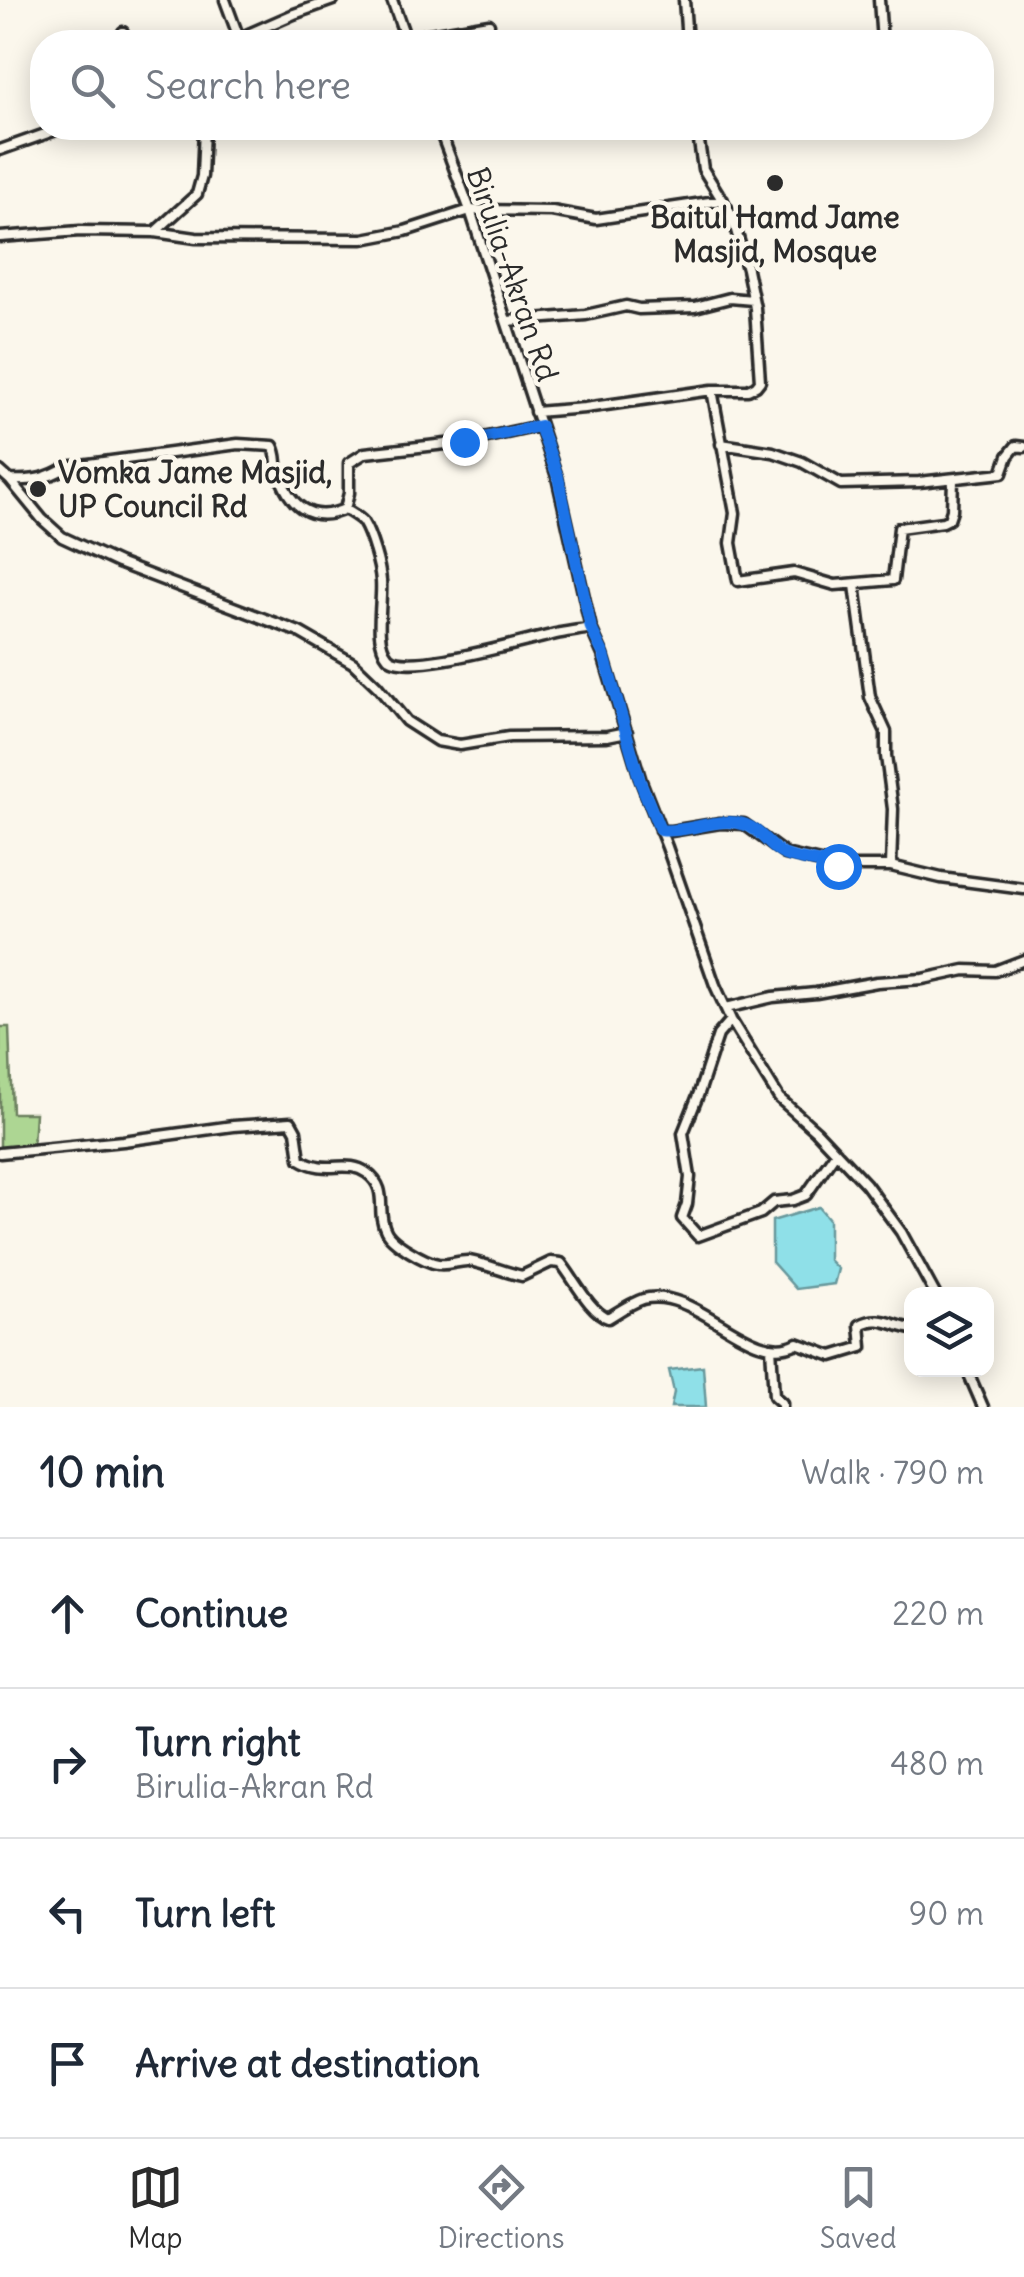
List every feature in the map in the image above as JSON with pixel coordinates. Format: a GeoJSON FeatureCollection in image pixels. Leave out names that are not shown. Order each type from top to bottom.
{"type":"FeatureCollection","features":[{"type":"Feature","properties":{"kind":"street"},"geometry":{"type":"LineString","coordinates":[[225,0],[232,30]]}},
{"type":"Feature","properties":{"kind":"street"},"geometry":{"type":"LineString","coordinates":[[258,30],[333,0]]}},
{"type":"Feature","properties":{"kind":"street"},"geometry":{"type":"LineString","coordinates":[[392,0],[403,30]]}},
{"type":"Feature","properties":{"kind":"street"},"geometry":{"type":"LineString","coordinates":[[684,0],[686,30]]}},
{"type":"Feature","properties":{"kind":"street"},"geometry":{"type":"LineString","coordinates":[[879,0],[881,30]]}},
{"type":"Feature","properties":{"kind":"street"},"geometry":{"type":"LineString","coordinates":[[458,30],[489,24]]}},
{"type":"Feature","properties":{"kind":"street"},"geometry":{"type":"LineString","coordinates":[[0,150],[30,139]]}},
{"type":"Feature","properties":{"kind":"street"},"geometry":{"type":"LineString","coordinates":[[155,232],[197,194],[204,140]]}},
{"type":"Feature","properties":{"kind":"street","name":"Birulia-Akran Rd"},"geometry":{"type":"LineString","coordinates":[[444,140],[558,477],[591,628],[604,655],[640,781],[726,1008],[779,1098],[866,1184],[892,1219],[931,1287]]}},
{"type":"Feature","properties":{"kind":"street"},"geometry":{"type":"LineString","coordinates":[[535,412],[712,390],[748,390],[760,381],[753,300],[737,233],[723,200],[703,169],[699,140]]}},
{"type":"Feature","properties":{"kind":"street"},"geometry":{"type":"LineString","coordinates":[[0,237],[80,231],[155,232],[196,238],[363,239],[393,234],[470,210],[552,211],[596,219],[723,200]]}},
{"type":"Feature","properties":{"kind":"street"},"geometry":{"type":"LineString","coordinates":[[507,321],[586,316],[626,306],[696,307],[730,298],[753,300]]}},
{"type":"Feature","properties":{"kind":"street"},"geometry":{"type":"LineString","coordinates":[[712,390],[735,514],[730,544],[738,581],[794,573],[835,585],[894,580],[899,528],[949,519],[952,480]]}},
{"type":"Feature","properties":{"kind":"street"},"geometry":{"type":"LineString","coordinates":[[10,480],[33,481],[66,467],[238,444],[272,446],[287,489],[306,513],[332,515],[345,509],[350,493],[349,463],[365,454],[464,442],[540,426]]}},
{"type":"Feature","properties":{"kind":"street"},"geometry":{"type":"LineString","coordinates":[[721,444],[772,452],[802,462],[841,484],[952,480],[1002,473],[1016,446],[1024,447]]}},
{"type":"Feature","properties":{"kind":"street"},"geometry":{"type":"LineString","coordinates":[[0,470],[62,537],[118,563],[299,632],[353,663],[406,721],[437,741],[460,745],[509,738],[627,732]]}},
{"type":"Feature","properties":{"kind":"street"},"geometry":{"type":"LineString","coordinates":[[345,509],[362,520],[373,549],[381,580],[379,629],[386,656],[394,660],[406,663],[461,656],[591,628]]}},
{"type":"Feature","properties":{"kind":"street"},"geometry":{"type":"LineString","coordinates":[[855,585],[870,697],[886,732],[893,809],[891,866]]}},
{"type":"Feature","properties":{"kind":"street"},"geometry":{"type":"LineString","coordinates":[[660,830],[744,824],[784,854],[838,866],[891,866],[941,878],[1024,889]]}},
{"type":"Feature","properties":{"kind":"street"},"geometry":{"type":"LineString","coordinates":[[726,1008],[773,996],[965,970],[995,971],[1024,960]]}},
{"type":"Feature","properties":{"kind":"street"},"geometry":{"type":"LineString","coordinates":[[732,1020],[718,1035],[683,1133],[690,1176],[682,1218],[698,1236],[760,1213],[774,1202],[806,1195],[836,1152]]}},
{"type":"Feature","properties":{"kind":"street"},"geometry":{"type":"LineString","coordinates":[[0,1153],[290,1122],[296,1131],[300,1159],[322,1168],[356,1166],[372,1176],[381,1191],[386,1232],[401,1246],[439,1265],[464,1260],[522,1276],[550,1262],[561,1263],[598,1315],[608,1318],[644,1299],[674,1299],[765,1347],[788,1348],[796,1343],[832,1356],[862,1347],[860,1325],[866,1322],[889,1321],[904,1326]]}},
{"type":"Feature","properties":{"kind":"street"},"geometry":{"type":"LineString","coordinates":[[771,1347],[774,1396],[782,1407]]}},
{"type":"Feature","properties":{"kind":"street"},"geometry":{"type":"LineString","coordinates":[[970,1377],[984,1407]]}},
{"type":"Feature","properties":{"kind":"green space"},"geometry":{"type":"Polygon","coordinates":[[[0,1027],[9,1027],[12,1113],[35,1113],[33,1145],[0,1148],[0,1027]]]}},
{"type":"Feature","properties":{"kind":"water"},"geometry":{"type":"Polygon","coordinates":[[[819,1207],[829,1219],[829,1260],[838,1269],[834,1284],[796,1289],[772,1262],[772,1221],[819,1207]]]}},
{"type":"Feature","properties":{"kind":"water"},"geometry":{"type":"Polygon","coordinates":[[[703,1366],[706,1407],[671,1407],[674,1392],[669,1370],[703,1366]]]}},
{"type":"Feature","properties":{"kind":"place","name":"Baitul Hamd Jame Masjid, Mosque"},"geometry":{"type":"Point","coordinates":[775,183]}},
{"type":"Feature","properties":{"kind":"place","name":"Vomka Jame Masjid, UP Council Rd"},"geometry":{"type":"Point","coordinates":[38,489]}},
{"type":"Feature","properties":{"kind":"route"},"geometry":{"type":"LineString","coordinates":[[464,442],[540,426],[558,477],[591,628],[604,655],[640,781],[660,830],[744,824],[784,854],[838,866]]}}]}
